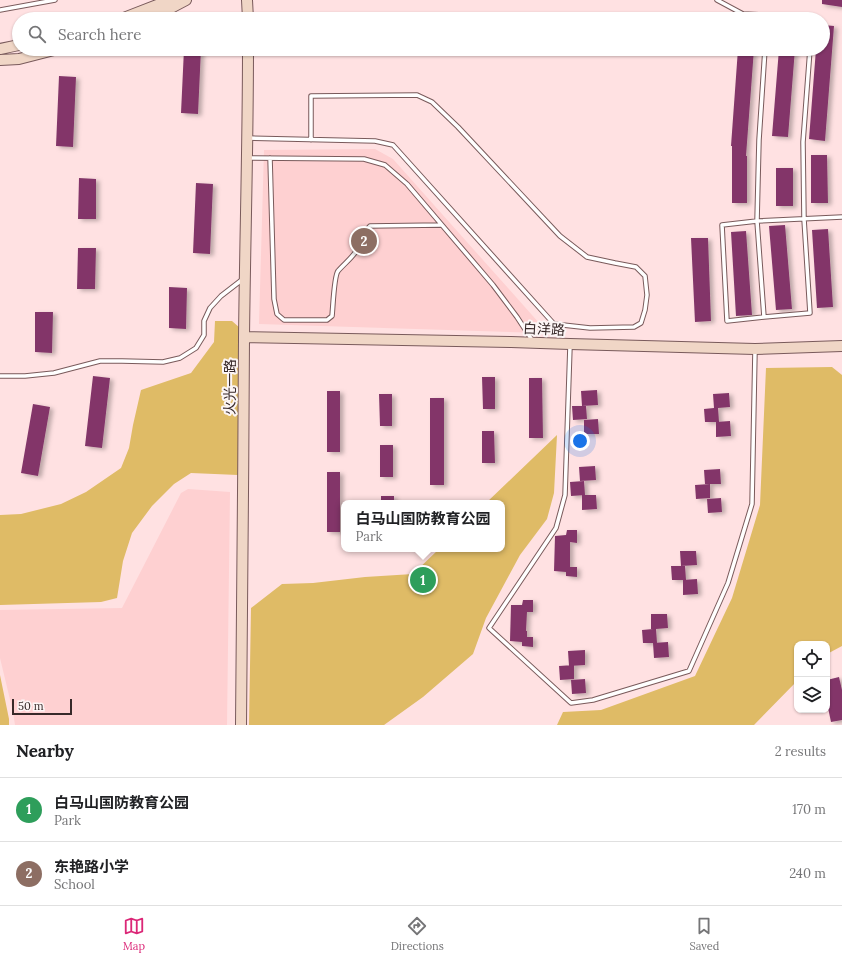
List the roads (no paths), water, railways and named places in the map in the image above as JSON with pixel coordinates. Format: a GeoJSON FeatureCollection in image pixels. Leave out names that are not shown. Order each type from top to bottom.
{"type":"FeatureCollection","features":[{"type":"Feature","properties":{"kind":"street"},"geometry":{"type":"LineString","coordinates":[[136,12],[155,3],[170,0]]}},
{"type":"Feature","properties":{"kind":"street"},"geometry":{"type":"LineString","coordinates":[[163,12],[186,0]]}},
{"type":"Feature","properties":{"kind":"street"},"geometry":{"type":"LineString","coordinates":[[247,0],[248,12]]}},
{"type":"Feature","properties":{"kind":"street"},"geometry":{"type":"LineString","coordinates":[[0,49],[12,46]]}},
{"type":"Feature","properties":{"kind":"street"},"geometry":{"type":"LineString","coordinates":[[0,60],[19,59],[31,56]]}},
{"type":"Feature","properties":{"kind":"street","name":"火光一路"},"geometry":{"type":"LineString","coordinates":[[241,725],[248,56]]}},
{"type":"Feature","properties":{"kind":"street","name":"白洋路"},"geometry":{"type":"LineString","coordinates":[[244,336],[755,349],[842,346]]}},
{"type":"Feature","properties":{"kind":"lane"},"geometry":{"type":"LineString","coordinates":[[0,10],[55,0]]}},
{"type":"Feature","properties":{"kind":"lane"},"geometry":{"type":"LineString","coordinates":[[717,0],[738,12]]}},
{"type":"Feature","properties":{"kind":"lane"},"geometry":{"type":"LineString","coordinates":[[764,317],[757,221],[759,140],[765,56]]}},
{"type":"Feature","properties":{"kind":"lane"},"geometry":{"type":"LineString","coordinates":[[809,56],[803,142],[804,219],[810,313],[727,321],[722,225],[757,221],[804,219],[842,217]]}},
{"type":"Feature","properties":{"kind":"lane"},"geometry":{"type":"LineString","coordinates":[[248,138],[311,140],[375,141],[393,145],[554,324],[590,328],[614,328],[634,327],[641,323],[647,295],[645,276],[636,267],[587,257],[560,236],[432,102],[417,95],[311,96],[311,140]]}},
{"type":"Feature","properties":{"kind":"lane"},"geometry":{"type":"LineString","coordinates":[[248,158],[364,159],[385,165],[407,184],[493,285],[517,317],[533,343]]}},
{"type":"Feature","properties":{"kind":"lane"},"geometry":{"type":"LineString","coordinates":[[270,158],[274,299],[277,314],[284,320],[327,320],[332,316],[337,272],[357,251],[366,230],[370,226],[441,225]]}},
{"type":"Feature","properties":{"kind":"lane"},"geometry":{"type":"LineString","coordinates":[[0,376],[25,376],[54,373],[100,361],[163,362],[180,358],[196,348],[204,335],[204,321],[210,308],[221,296],[246,276]]}},
{"type":"Feature","properties":{"kind":"lane"},"geometry":{"type":"LineString","coordinates":[[570,344],[565,495],[556,528],[489,628],[571,703],[593,700],[689,671],[728,582],[752,504],[755,349]]}},
{"type":"Feature","properties":{"kind":"place","name":"东艳路小学"},"geometry":{"type":"Point","coordinates":[364,241]}},
{"type":"Feature","properties":{"kind":"place","name":"白马山国防教育公园"},"geometry":{"type":"Point","coordinates":[423,580]}}]}
